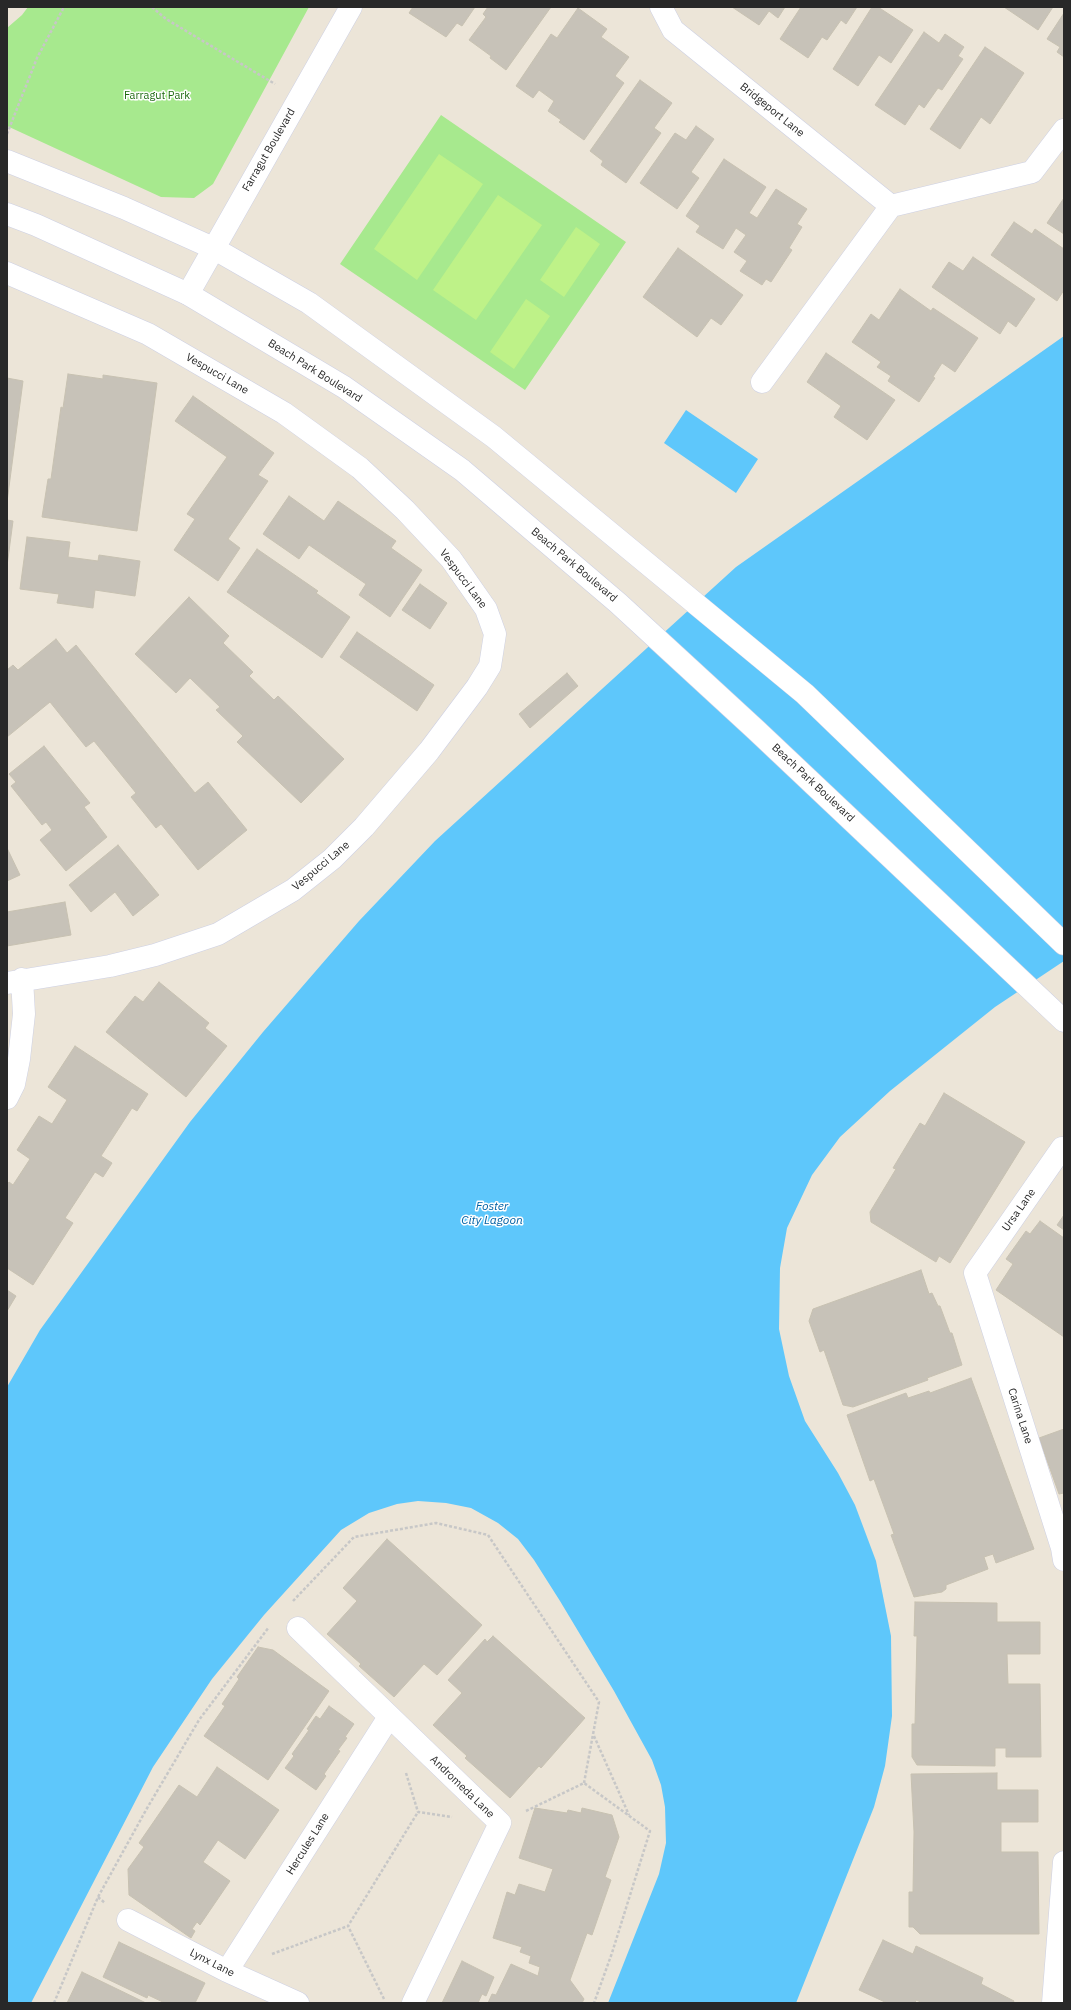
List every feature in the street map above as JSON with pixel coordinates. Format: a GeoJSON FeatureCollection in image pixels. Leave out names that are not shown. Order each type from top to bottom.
{"type":"FeatureCollection","features":[{"type":"Feature","properties":{"kind":"street","name":"Farragut Boulevard"},"geometry":{"type":"LineString","coordinates":[[188,294],[351,7]]}},
{"type":"Feature","properties":{"kind":"street","name":"Bridgeport Lane"},"geometry":{"type":"LineString","coordinates":[[661,7],[673,30],[891,206]]}},
{"type":"Feature","properties":{"kind":"street"},"geometry":{"type":"LineString","coordinates":[[762,382],[891,206],[1032,172],[1064,130]]}},
{"type":"Feature","properties":{"kind":"street"},"geometry":{"type":"LineString","coordinates":[[7,161],[117,205],[213,248],[309,304],[494,437],[806,694],[1064,944]]}},
{"type":"Feature","properties":{"kind":"street","name":"Beach Park Boulevard"},"geometry":{"type":"LineString","coordinates":[[7,214],[36,225],[188,294],[344,387],[462,470],[618,603],[756,730],[1064,1022]]}},
{"type":"Feature","properties":{"kind":"street","name":"Vespucci Lane"},"geometry":{"type":"LineString","coordinates":[[7,273],[148,334],[284,413],[360,468],[405,510],[451,559],[486,609],[495,634],[490,666],[477,687],[429,751],[364,827],[332,859],[293,890],[218,934],[156,955],[110,966],[15,981]]}},
{"type":"Feature","properties":{"kind":"street"},"geometry":{"type":"LineString","coordinates":[[7,1098],[14,1084],[19,1059],[24,1014],[15,981]]}},
{"type":"Feature","properties":{"kind":"street","name":"Ursa Lane"},"geometry":{"type":"LineString","coordinates":[[975,1273],[1062,1148],[1064,1149]]}},
{"type":"Feature","properties":{"kind":"street","name":"Carina Lane"},"geometry":{"type":"LineString","coordinates":[[975,1273],[1062,1548],[1064,1560]]}},
{"type":"Feature","properties":{"kind":"street","name":"Andromeda Lane"},"geometry":{"type":"LineString","coordinates":[[298,1628],[500,1823],[413,2003]]}},
{"type":"Feature","properties":{"kind":"street","name":"Hercules Lane"},"geometry":{"type":"LineString","coordinates":[[227,1971],[389,1717]]}},
{"type":"Feature","properties":{"kind":"street"},"geometry":{"type":"LineString","coordinates":[[1057,1997],[1064,1862]]}},
{"type":"Feature","properties":{"kind":"street","name":"Lynx Lane"},"geometry":{"type":"LineString","coordinates":[[128,1920],[227,1971],[298,2003]]}},
{"type":"Feature","properties":{"kind":"path"},"geometry":{"type":"LineString","coordinates":[[7,135],[37,58],[64,7]]}},
{"type":"Feature","properties":{"kind":"path"},"geometry":{"type":"LineString","coordinates":[[152,7],[166,19],[299,98]]}},
{"type":"Feature","properties":{"kind":"path"},"geometry":{"type":"LineString","coordinates":[[288,1605],[354,1537],[436,1524],[488,1535],[599,1702],[584,1783]]}},
{"type":"Feature","properties":{"kind":"path"},"geometry":{"type":"LineString","coordinates":[[54,2003],[98,1897],[146,1810],[200,1720],[272,1623]]}},
{"type":"Feature","properties":{"kind":"path"},"geometry":{"type":"LineString","coordinates":[[593,1735],[630,1816]]}},
{"type":"Feature","properties":{"kind":"path"},"geometry":{"type":"LineString","coordinates":[[500,1823],[584,1783]]}},
{"type":"Feature","properties":{"kind":"path"},"geometry":{"type":"LineString","coordinates":[[584,1783],[650,1831],[612,1954],[594,2003]]}},
{"type":"Feature","properties":{"kind":"path"},"geometry":{"type":"LineString","coordinates":[[270,1955],[348,1926],[418,1812]]}},
{"type":"Feature","properties":{"kind":"path"},"geometry":{"type":"LineString","coordinates":[[348,1926],[386,2003]]}},
{"type":"Feature","properties":{"kind":"green space","name":"Farragut Park"},"geometry":{"type":"Polygon","coordinates":[[[28,7],[309,7],[213,184],[194,198],[161,197],[7,126],[7,28],[22,15],[28,7]]]}},
{"type":"Feature","properties":{"kind":"green space"},"geometry":{"type":"Polygon","coordinates":[[[441,115],[626,242],[525,390],[340,264],[441,115]]]}},
{"type":"Feature","properties":{"kind":"green space"},"geometry":{"type":"Polygon","coordinates":[[[439,154],[483,184],[417,280],[374,249],[439,154]]]}},
{"type":"Feature","properties":{"kind":"green space"},"geometry":{"type":"Polygon","coordinates":[[[498,195],[542,225],[476,320],[433,290],[498,195]]]}},
{"type":"Feature","properties":{"kind":"green space"},"geometry":{"type":"Polygon","coordinates":[[[576,227],[600,244],[564,297],[540,280],[576,227]]]}},
{"type":"Feature","properties":{"kind":"green space"},"geometry":{"type":"Polygon","coordinates":[[[526,299],[550,316],[514,369],[490,352],[526,299]]]}},
{"type":"Feature","properties":{"kind":"water","name":"Foster City Lagoon"},"geometry":{"type":"Polygon","coordinates":[[[1064,336],[1064,961],[995,1007],[890,1091],[840,1137],[812,1175],[787,1228],[780,1268],[779,1329],[789,1376],[805,1421],[838,1473],[855,1505],[876,1561],[891,1636],[892,1716],[885,1766],[874,1807],[796,2003],[608,2003],[659,1874],[666,1843],[665,1807],[661,1785],[652,1760],[614,1691],[560,1601],[534,1560],[518,1539],[498,1523],[471,1508],[446,1503],[418,1501],[397,1504],[369,1513],[341,1530],[264,1615],[212,1679],[153,1767],[31,2003],[7,2003],[7,1387],[40,1330],[190,1122],[263,1032],[359,921],[435,841],[736,567],[1064,336]]]}},
{"type":"Feature","properties":{"kind":"water"},"geometry":{"type":"Polygon","coordinates":[[[686,410],[758,459],[736,493],[664,443],[686,410]]]}},
{"type":"Feature","properties":{"kind":"building"},"geometry":{"type":"Polygon","coordinates":[[[413,7],[475,7],[462,26],[457,23],[446,37],[409,13],[413,7]]]}},
{"type":"Feature","properties":{"kind":"building"},"geometry":{"type":"Polygon","coordinates":[[[488,7],[551,7],[506,70],[490,58],[491,56],[469,40],[486,17],[483,14],[488,7]]]}},
{"type":"Feature","properties":{"kind":"building"},"geometry":{"type":"Polygon","coordinates":[[[732,7],[785,7],[778,18],[769,11],[759,25],[732,7]]]}},
{"type":"Feature","properties":{"kind":"building"},"geometry":{"type":"Polygon","coordinates":[[[801,7],[857,7],[846,24],[841,20],[827,40],[822,37],[808,58],[780,39],[801,7]]]}},
{"type":"Feature","properties":{"kind":"building"},"geometry":{"type":"Polygon","coordinates":[[[872,7],[878,7],[913,30],[891,63],[879,55],[858,86],[833,69],[872,7]]]}},
{"type":"Feature","properties":{"kind":"building"},"geometry":{"type":"Polygon","coordinates":[[[1004,7],[1053,7],[1038,30],[1004,7]]]}},
{"type":"Feature","properties":{"kind":"building"},"geometry":{"type":"Polygon","coordinates":[[[578,8],[607,29],[601,37],[629,57],[615,76],[624,83],[584,140],[559,122],[561,120],[548,111],[554,101],[539,90],[533,98],[516,86],[551,34],[557,38],[578,8]]]}},
{"type":"Feature","properties":{"kind":"building"},"geometry":{"type":"Polygon","coordinates":[[[1064,13],[1064,57],[1057,52],[1060,47],[1047,39],[1064,13]]]}},
{"type":"Feature","properties":{"kind":"building"},"geometry":{"type":"Polygon","coordinates":[[[924,32],[939,43],[945,34],[964,47],[958,56],[963,59],[942,90],[938,88],[924,108],[919,104],[905,125],[875,105],[924,32]]]}},
{"type":"Feature","properties":{"kind":"building"},"geometry":{"type":"Polygon","coordinates":[[[985,47],[1024,73],[990,124],[981,117],[960,149],[930,129],[985,47]]]}},
{"type":"Feature","properties":{"kind":"building"},"geometry":{"type":"Polygon","coordinates":[[[640,80],[672,103],[654,128],[661,133],[626,183],[601,165],[603,161],[590,151],[640,80]]]}},
{"type":"Feature","properties":{"kind":"building"},"geometry":{"type":"Polygon","coordinates":[[[696,126],[714,139],[691,172],[699,178],[677,209],[640,183],[675,133],[686,140],[696,126]]]}},
{"type":"Feature","properties":{"kind":"building"},"geometry":{"type":"Polygon","coordinates":[[[724,159],[766,187],[749,213],[757,218],[776,189],[807,209],[797,224],[802,227],[789,248],[792,250],[771,282],[766,279],[762,285],[740,271],[747,261],[734,252],[746,235],[736,228],[723,249],[696,232],[700,226],[686,216],[724,159]]]}},
{"type":"Feature","properties":{"kind":"building"},"geometry":{"type":"Polygon","coordinates":[[[1064,198],[1064,234],[1047,223],[1064,198]]]}},
{"type":"Feature","properties":{"kind":"building"},"geometry":{"type":"Polygon","coordinates":[[[1014,222],[1032,234],[1035,229],[1064,249],[1064,290],[1057,301],[991,255],[1014,222]]]}},
{"type":"Feature","properties":{"kind":"building"},"geometry":{"type":"Polygon","coordinates":[[[678,248],[743,295],[721,325],[711,318],[697,337],[643,297],[678,248]]]}},
{"type":"Feature","properties":{"kind":"building"},"geometry":{"type":"Polygon","coordinates":[[[973,257],[1035,299],[1016,327],[1008,321],[1000,334],[932,287],[949,262],[963,271],[973,257]]]}},
{"type":"Feature","properties":{"kind":"building"},"geometry":{"type":"Polygon","coordinates":[[[900,289],[931,311],[933,308],[978,338],[955,372],[942,363],[933,377],[935,378],[919,402],[888,381],[891,376],[877,367],[881,362],[852,342],[871,314],[879,320],[900,289]]]}},
{"type":"Feature","properties":{"kind":"building"},"geometry":{"type":"Polygon","coordinates":[[[826,353],[895,400],[867,440],[834,417],[841,406],[807,382],[826,353]]]}},
{"type":"Feature","properties":{"kind":"building"},"geometry":{"type":"Polygon","coordinates":[[[68,374],[103,379],[103,375],[157,383],[137,531],[42,517],[48,479],[51,479],[61,407],[63,408],[68,374]]]}},
{"type":"Feature","properties":{"kind":"building"},"geometry":{"type":"Polygon","coordinates":[[[7,378],[23,381],[7,502],[7,378]]]}},
{"type":"Feature","properties":{"kind":"building"},"geometry":{"type":"Polygon","coordinates":[[[193,396],[274,453],[258,475],[268,481],[228,539],[240,548],[218,581],[174,550],[195,519],[187,514],[227,457],[175,421],[193,396]]]}},
{"type":"Feature","properties":{"kind":"building"},"geometry":{"type":"Polygon","coordinates":[[[289,496],[324,521],[338,501],[396,541],[391,548],[422,570],[390,617],[359,595],[366,584],[309,545],[299,559],[263,534],[289,496]]]}},
{"type":"Feature","properties":{"kind":"building"},"geometry":{"type":"Polygon","coordinates":[[[7,520],[13,521],[7,566],[7,520]]]}},
{"type":"Feature","properties":{"kind":"building"},"geometry":{"type":"Polygon","coordinates":[[[27,537],[70,542],[68,557],[98,561],[99,555],[140,561],[135,596],[95,590],[93,608],[57,603],[59,594],[20,589],[27,537]]]}},
{"type":"Feature","properties":{"kind":"building"},"geometry":{"type":"Polygon","coordinates":[[[257,549],[318,591],[316,593],[350,617],[322,658],[227,592],[257,549]]]}},
{"type":"Feature","properties":{"kind":"building"},"geometry":{"type":"Polygon","coordinates":[[[420,584],[447,603],[430,629],[402,610],[420,584]]]}},
{"type":"Feature","properties":{"kind":"building"},"geometry":{"type":"Polygon","coordinates":[[[189,597],[229,636],[223,643],[253,672],[249,676],[274,700],[278,696],[344,759],[301,803],[237,742],[243,736],[216,710],[220,707],[190,678],[176,693],[135,654],[189,597]]]}},
{"type":"Feature","properties":{"kind":"building"},"geometry":{"type":"Polygon","coordinates":[[[357,632],[434,685],[417,711],[340,657],[357,632]]]}},
{"type":"Feature","properties":{"kind":"building"},"geometry":{"type":"Polygon","coordinates":[[[56,639],[67,653],[76,645],[195,793],[208,782],[247,830],[198,870],[161,824],[156,828],[131,797],[136,793],[94,741],[86,747],[50,702],[7,737],[7,670],[13,665],[18,670],[56,639]]]}},
{"type":"Feature","properties":{"kind":"building"},"geometry":{"type":"Polygon","coordinates":[[[567,673],[578,686],[530,728],[519,714],[567,673]]]}},
{"type":"Feature","properties":{"kind":"building"},"geometry":{"type":"Polygon","coordinates":[[[44,746],[90,803],[84,807],[107,837],[66,871],[40,840],[52,830],[46,822],[42,825],[11,786],[16,782],[9,774],[44,746]]]}},
{"type":"Feature","properties":{"kind":"building"},"geometry":{"type":"Polygon","coordinates":[[[118,845],[159,895],[133,916],[115,892],[91,912],[69,885],[118,845]]]}},
{"type":"Feature","properties":{"kind":"building"},"geometry":{"type":"Polygon","coordinates":[[[7,848],[20,875],[7,881],[7,848]]]}},
{"type":"Feature","properties":{"kind":"building"},"geometry":{"type":"Polygon","coordinates":[[[65,902],[71,935],[7,946],[7,912],[65,902]]]}},
{"type":"Feature","properties":{"kind":"building"},"geometry":{"type":"Polygon","coordinates":[[[159,982],[209,1023],[205,1028],[227,1046],[186,1097],[106,1032],[135,996],[143,1002],[159,982]]]}},
{"type":"Feature","properties":{"kind":"building"},"geometry":{"type":"Polygon","coordinates":[[[75,1046],[148,1094],[137,1111],[132,1108],[101,1156],[112,1163],[103,1177],[95,1172],[65,1218],[73,1223],[33,1285],[7,1268],[7,1185],[9,1182],[13,1185],[30,1159],[17,1150],[39,1116],[52,1124],[67,1100],[48,1087],[75,1046]]]}},
{"type":"Feature","properties":{"kind":"building"},"geometry":{"type":"Polygon","coordinates":[[[944,1093],[1025,1142],[950,1263],[939,1256],[936,1262],[871,1222],[870,1212],[896,1169],[893,1168],[920,1123],[925,1126],[944,1093]]]}},
{"type":"Feature","properties":{"kind":"building"},"geometry":{"type":"Polygon","coordinates":[[[1064,1215],[1064,1230],[1057,1225],[1064,1215]]]}},
{"type":"Feature","properties":{"kind":"building"},"geometry":{"type":"Polygon","coordinates":[[[1040,1221],[1064,1238],[1064,1337],[996,1290],[1013,1264],[1006,1259],[1026,1231],[1030,1234],[1040,1221]]]}},
{"type":"Feature","properties":{"kind":"building"},"geometry":{"type":"Polygon","coordinates":[[[921,1270],[929,1294],[932,1293],[938,1306],[940,1306],[950,1333],[952,1333],[962,1365],[927,1378],[928,1380],[853,1407],[843,1405],[824,1350],[820,1352],[809,1321],[813,1309],[921,1270]]]}},
{"type":"Feature","properties":{"kind":"building"},"geometry":{"type":"Polygon","coordinates":[[[7,1290],[16,1296],[7,1311],[7,1290]]]}},
{"type":"Feature","properties":{"kind":"building"},"geometry":{"type":"Polygon","coordinates":[[[971,1378],[1034,1549],[996,1563],[993,1554],[984,1557],[988,1569],[946,1585],[946,1589],[942,1592],[914,1597],[891,1535],[894,1534],[874,1479],[870,1481],[847,1415],[906,1393],[908,1398],[929,1391],[930,1393],[971,1378]]]}},
{"type":"Feature","properties":{"kind":"building"},"geometry":{"type":"Polygon","coordinates":[[[1064,1429],[1064,1493],[1059,1494],[1039,1438],[1064,1429]]]}},
{"type":"Feature","properties":{"kind":"building"},"geometry":{"type":"Polygon","coordinates":[[[387,1539],[482,1625],[437,1675],[424,1664],[394,1697],[359,1666],[361,1664],[327,1634],[357,1601],[343,1588],[387,1539]]]}},
{"type":"Feature","properties":{"kind":"building"},"geometry":{"type":"Polygon","coordinates":[[[915,1602],[997,1603],[997,1622],[1040,1622],[1040,1654],[1007,1654],[1008,1684],[1040,1684],[1041,1757],[1006,1757],[1006,1748],[995,1748],[995,1766],[917,1765],[912,1757],[912,1724],[915,1724],[917,1636],[914,1636],[915,1602]]]}},
{"type":"Feature","properties":{"kind":"building"},"geometry":{"type":"Polygon","coordinates":[[[493,1636],[585,1718],[541,1768],[539,1766],[510,1798],[465,1758],[467,1756],[433,1725],[462,1693],[448,1680],[485,1639],[487,1642],[493,1636]]]}},
{"type":"Feature","properties":{"kind":"building"},"geometry":{"type":"Polygon","coordinates":[[[258,1647],[273,1650],[329,1691],[268,1780],[204,1736],[225,1706],[222,1704],[239,1679],[237,1677],[258,1647]]]}},
{"type":"Feature","properties":{"kind":"building"},"geometry":{"type":"Polygon","coordinates":[[[329,1706],[354,1724],[345,1737],[347,1738],[338,1750],[340,1751],[324,1774],[326,1776],[316,1790],[285,1768],[294,1756],[292,1754],[309,1730],[307,1729],[316,1716],[320,1719],[329,1706]]]}},
{"type":"Feature","properties":{"kind":"building"},"geometry":{"type":"Polygon","coordinates":[[[217,1767],[279,1810],[245,1859],[218,1840],[203,1862],[230,1881],[200,1925],[197,1922],[192,1929],[195,1931],[191,1938],[129,1895],[128,1869],[144,1847],[139,1843],[179,1785],[197,1797],[217,1767]]]}},
{"type":"Feature","properties":{"kind":"building"},"geometry":{"type":"Polygon","coordinates":[[[997,1773],[997,1790],[1038,1790],[1038,1822],[1001,1822],[1001,1852],[1038,1852],[1039,1934],[920,1934],[913,1927],[909,1927],[909,1892],[913,1892],[914,1832],[911,1774],[997,1773]]]}},
{"type":"Feature","properties":{"kind":"building"},"geometry":{"type":"Polygon","coordinates":[[[535,1808],[567,1813],[568,1810],[581,1813],[582,1808],[612,1815],[619,1837],[605,1877],[611,1880],[592,1935],[587,1933],[570,1980],[584,1999],[582,2003],[488,2003],[492,1994],[496,1995],[511,1964],[538,1976],[540,1967],[529,1963],[531,1956],[520,1952],[522,1947],[493,1938],[507,1892],[515,1895],[519,1884],[545,1892],[553,1869],[519,1858],[535,1808]]]}},
{"type":"Feature","properties":{"kind":"building"},"geometry":{"type":"Polygon","coordinates":[[[883,1940],[913,1954],[916,1946],[983,1978],[981,1984],[1014,2001],[1013,2003],[923,2003],[916,2000],[915,2003],[887,2003],[859,1990],[883,1940]]]}},
{"type":"Feature","properties":{"kind":"building"},"geometry":{"type":"Polygon","coordinates":[[[119,1942],[205,1983],[195,2003],[165,2003],[148,1995],[147,1998],[103,1977],[119,1942]]]}},
{"type":"Feature","properties":{"kind":"building"},"geometry":{"type":"Polygon","coordinates":[[[462,1961],[494,1977],[486,1996],[482,1994],[478,2003],[442,2003],[462,1961]]]}},
{"type":"Feature","properties":{"kind":"building"},"geometry":{"type":"Polygon","coordinates":[[[82,1972],[146,2003],[67,2003],[82,1972]]]}}]}
